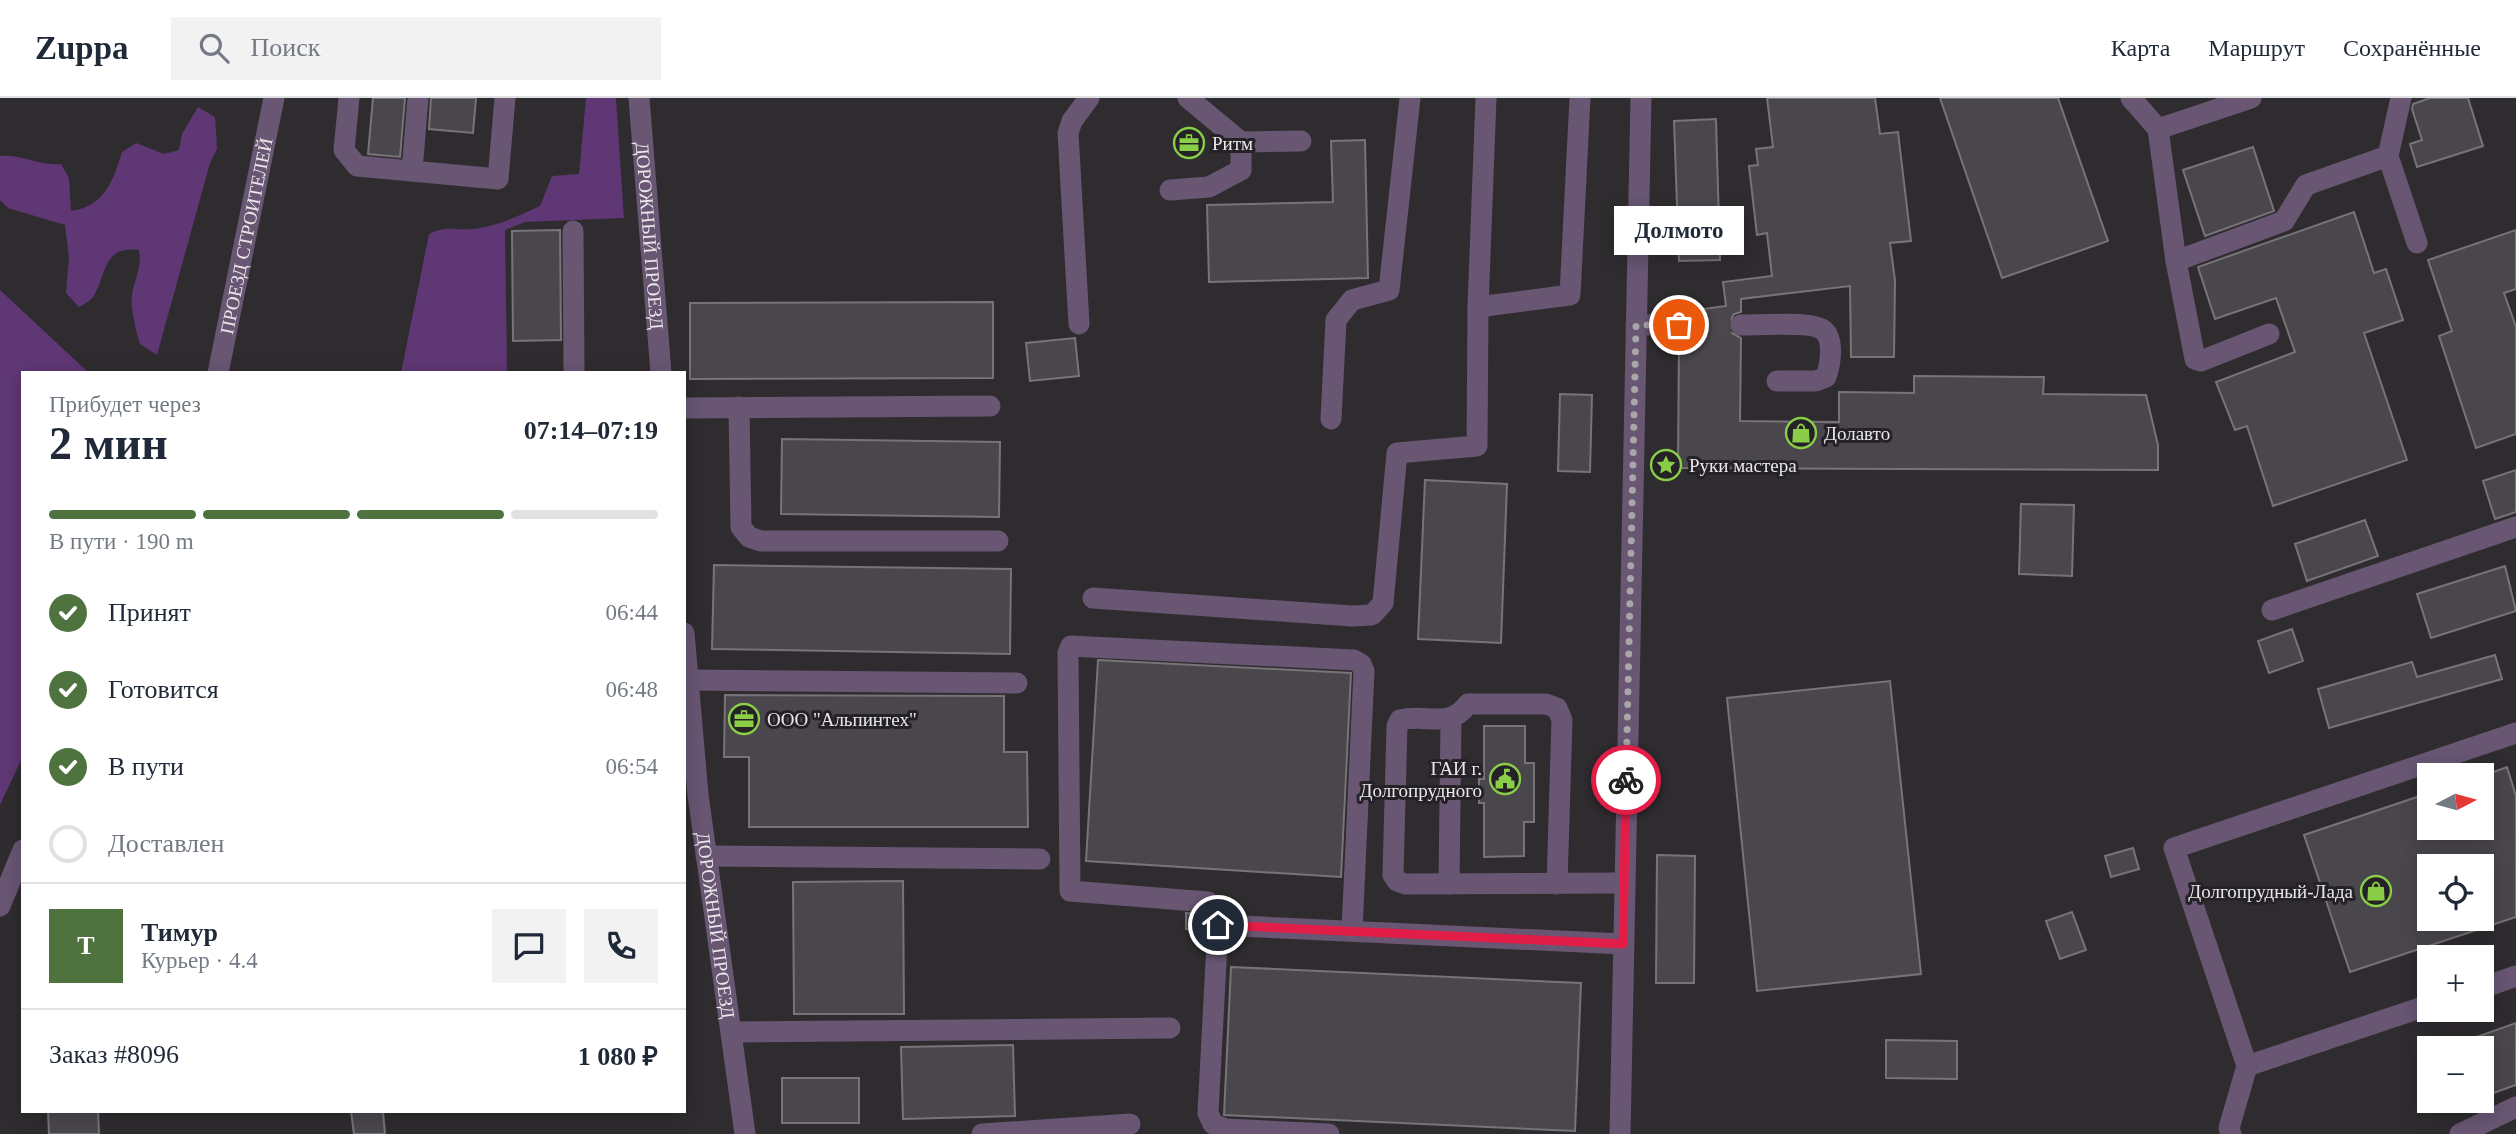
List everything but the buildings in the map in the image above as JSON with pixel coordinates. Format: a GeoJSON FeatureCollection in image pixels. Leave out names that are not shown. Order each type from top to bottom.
{"type":"FeatureCollection","features":[{"type":"Feature","properties":{"kind":"street","name":"ПРОЕЗД СТРОИТЕЛЕЙ"},"geometry":{"type":"LineString","coordinates":[[218,371],[274,98]]}},
{"type":"Feature","properties":{"kind":"street"},"geometry":{"type":"LineString","coordinates":[[349,98],[344,150],[358,166],[498,179],[505,98]]}},
{"type":"Feature","properties":{"kind":"street"},"geometry":{"type":"LineString","coordinates":[[412,171],[418,98]]}},
{"type":"Feature","properties":{"kind":"street","name":"ДОРОЖНЫЙ ПРОЕЗД"},"geometry":{"type":"LineString","coordinates":[[639,98],[661,371]]}},
{"type":"Feature","properties":{"kind":"street"},"geometry":{"type":"LineString","coordinates":[[1079,324],[1068,133],[1072,121],[1089,98]]}},
{"type":"Feature","properties":{"kind":"street"},"geometry":{"type":"LineString","coordinates":[[1188,98],[1241,142],[1301,141]]}},
{"type":"Feature","properties":{"kind":"street"},"geometry":{"type":"LineString","coordinates":[[1331,419],[1336,320],[1352,300],[1389,290],[1410,98]]}},
{"type":"Feature","properties":{"kind":"street"},"geometry":{"type":"LineString","coordinates":[[1093,598],[1372,615],[1383,603],[1398,453],[1477,446],[1478,307],[1486,98]]}},
{"type":"Feature","properties":{"kind":"street"},"geometry":{"type":"LineString","coordinates":[[1478,307],[1570,295],[1580,98]]}},
{"type":"Feature","properties":{"kind":"street"},"geometry":{"type":"LineString","coordinates":[[1620,1134],[1642,98]]}},
{"type":"Feature","properties":{"kind":"street"},"geometry":{"type":"LineString","coordinates":[[2131,98],[2158,129],[2176,261],[2195,359],[2201,361],[2269,334]]}},
{"type":"Feature","properties":{"kind":"street"},"geometry":{"type":"LineString","coordinates":[[2158,129],[2251,98]]}},
{"type":"Feature","properties":{"kind":"street"},"geometry":{"type":"LineString","coordinates":[[2401,98],[2388,156],[2417,243]]}},
{"type":"Feature","properties":{"kind":"street"},"geometry":{"type":"LineString","coordinates":[[1170,190],[1209,187],[1241,170],[1241,142]]}},
{"type":"Feature","properties":{"kind":"street"},"geometry":{"type":"LineString","coordinates":[[2176,261],[2284,221],[2306,185],[2388,156]]}},
{"type":"Feature","properties":{"kind":"street"},"geometry":{"type":"LineString","coordinates":[[573,231],[574,371]]}},
{"type":"Feature","properties":{"kind":"street"},"geometry":{"type":"LineString","coordinates":[[1636,325],[1679,325]]}},
{"type":"Feature","properties":{"kind":"street"},"geometry":{"type":"LineString","coordinates":[[1741,325],[1811,326],[1822,328],[1829,337],[1829,367],[1826,377],[1816,381],[1777,381]]}},
{"type":"Feature","properties":{"kind":"street"},"geometry":{"type":"LineString","coordinates":[[686,408],[990,406]]}},
{"type":"Feature","properties":{"kind":"street"},"geometry":{"type":"LineString","coordinates":[[738,407],[741,527],[749,537],[761,541],[998,541]]}},
{"type":"Feature","properties":{"kind":"street"},"geometry":{"type":"LineString","coordinates":[[2272,610],[2516,527]]}},
{"type":"Feature","properties":{"kind":"street"},"geometry":{"type":"LineString","coordinates":[[1329,1134],[1225,1129],[1213,1124],[1208,1113],[1218,925],[1214,908],[1201,899],[1070,891],[1068,653],[1071,646],[1354,660],[1361,664],[1364,671],[1352,931]]}},
{"type":"Feature","properties":{"kind":"street","name":"ДОРОЖНЫЙ ПРОЕЗД"},"geometry":{"type":"LineString","coordinates":[[686,656],[706,856],[745,1134]]}},
{"type":"Feature","properties":{"kind":"street"},"geometry":{"type":"LineString","coordinates":[[688,680],[1017,683]]}},
{"type":"Feature","properties":{"kind":"street"},"geometry":{"type":"LineString","coordinates":[[1557,884],[1562,720],[1558,708],[1546,704],[1468,704],[1459,716],[1451,719],[1407,719],[1397,726],[1393,875],[1397,881],[1405,884],[1557,884],[1624,883]]}},
{"type":"Feature","properties":{"kind":"street"},"geometry":{"type":"LineString","coordinates":[[1449,884],[1451,719]]}},
{"type":"Feature","properties":{"kind":"street"},"geometry":{"type":"LineString","coordinates":[[2231,1134],[2229,1128],[2247,1066],[2174,848],[2516,733]]}},
{"type":"Feature","properties":{"kind":"street"},"geometry":{"type":"LineString","coordinates":[[0,906],[21,855]]}},
{"type":"Feature","properties":{"kind":"street"},"geometry":{"type":"LineString","coordinates":[[706,856],[1040,859]]}},
{"type":"Feature","properties":{"kind":"street"},"geometry":{"type":"LineString","coordinates":[[1218,925],[1623,944]]}},
{"type":"Feature","properties":{"kind":"street"},"geometry":{"type":"LineString","coordinates":[[2494,984],[2516,976]]}},
{"type":"Feature","properties":{"kind":"street"},"geometry":{"type":"LineString","coordinates":[[2247,1066],[2417,1009]]}},
{"type":"Feature","properties":{"kind":"street"},"geometry":{"type":"LineString","coordinates":[[731,1032],[1170,1028]]}},
{"type":"Feature","properties":{"kind":"street"},"geometry":{"type":"LineString","coordinates":[[2460,1134],[2516,1107]]}},
{"type":"Feature","properties":{"kind":"street"},"geometry":{"type":"LineString","coordinates":[[982,1134],[1130,1124]]}},
{"type":"Feature","properties":{"kind":"shaded area"},"geometry":{"type":"Polygon","coordinates":[[[586,98],[616,98],[624,218],[525,222],[505,230],[507,371],[401,371],[429,234],[446,229],[481,228],[515,217],[540,206],[552,176],[579,174],[586,98]]]}},
{"type":"Feature","properties":{"kind":"shaded area"},"geometry":{"type":"Polygon","coordinates":[[[198,107],[215,117],[217,149],[210,163],[157,355],[140,344],[135,326],[132,294],[139,268],[139,250],[118,252],[112,257],[93,297],[79,307],[66,293],[69,257],[65,225],[8,208],[0,200],[0,156],[61,164],[69,178],[71,211],[92,204],[100,198],[111,182],[122,152],[136,143],[164,154],[179,150],[182,134],[198,107]]]}},
{"type":"Feature","properties":{"kind":"shaded area"},"geometry":{"type":"Polygon","coordinates":[[[0,290],[87,371],[21,371],[21,760],[0,805],[0,290]]]}},
{"type":"Feature","properties":{"kind":"tunnel"},"geometry":{"type":"LineString","coordinates":[[1679,325],[1741,325]]}},
{"type":"Feature","properties":{"kind":"way so far"},"geometry":{"type":"LineString","coordinates":[[1626,780],[1636,325],[1679,325]]}},
{"type":"Feature","properties":{"kind":"place","name":"Ритм"},"geometry":{"type":"Point","coordinates":[1189,143]}},
{"type":"Feature","properties":{"kind":"place","name":"Долмото"},"geometry":{"type":"Point","coordinates":[1679,325]}},
{"type":"Feature","properties":{"kind":"place","name":"Долавто"},"geometry":{"type":"Point","coordinates":[1801,433]}},
{"type":"Feature","properties":{"kind":"place","name":"Руки мастера"},"geometry":{"type":"Point","coordinates":[1666,465]}},
{"type":"Feature","properties":{"kind":"place","name":"ООО \"Альпинтех\""},"geometry":{"type":"Point","coordinates":[744,719]}},
{"type":"Feature","properties":{"kind":"place","name":"ГАИ г. Долгопрудного"},"geometry":{"type":"Point","coordinates":[1505,779]}},
{"type":"Feature","properties":{"kind":"place","name":"Долгопрудный-Лада"},"geometry":{"type":"Point","coordinates":[2376,891]}},
{"type":"Feature","properties":{"kind":"route"},"geometry":{"type":"LineString","coordinates":[[1218,925],[1623,944],[1626,780]]}}]}
